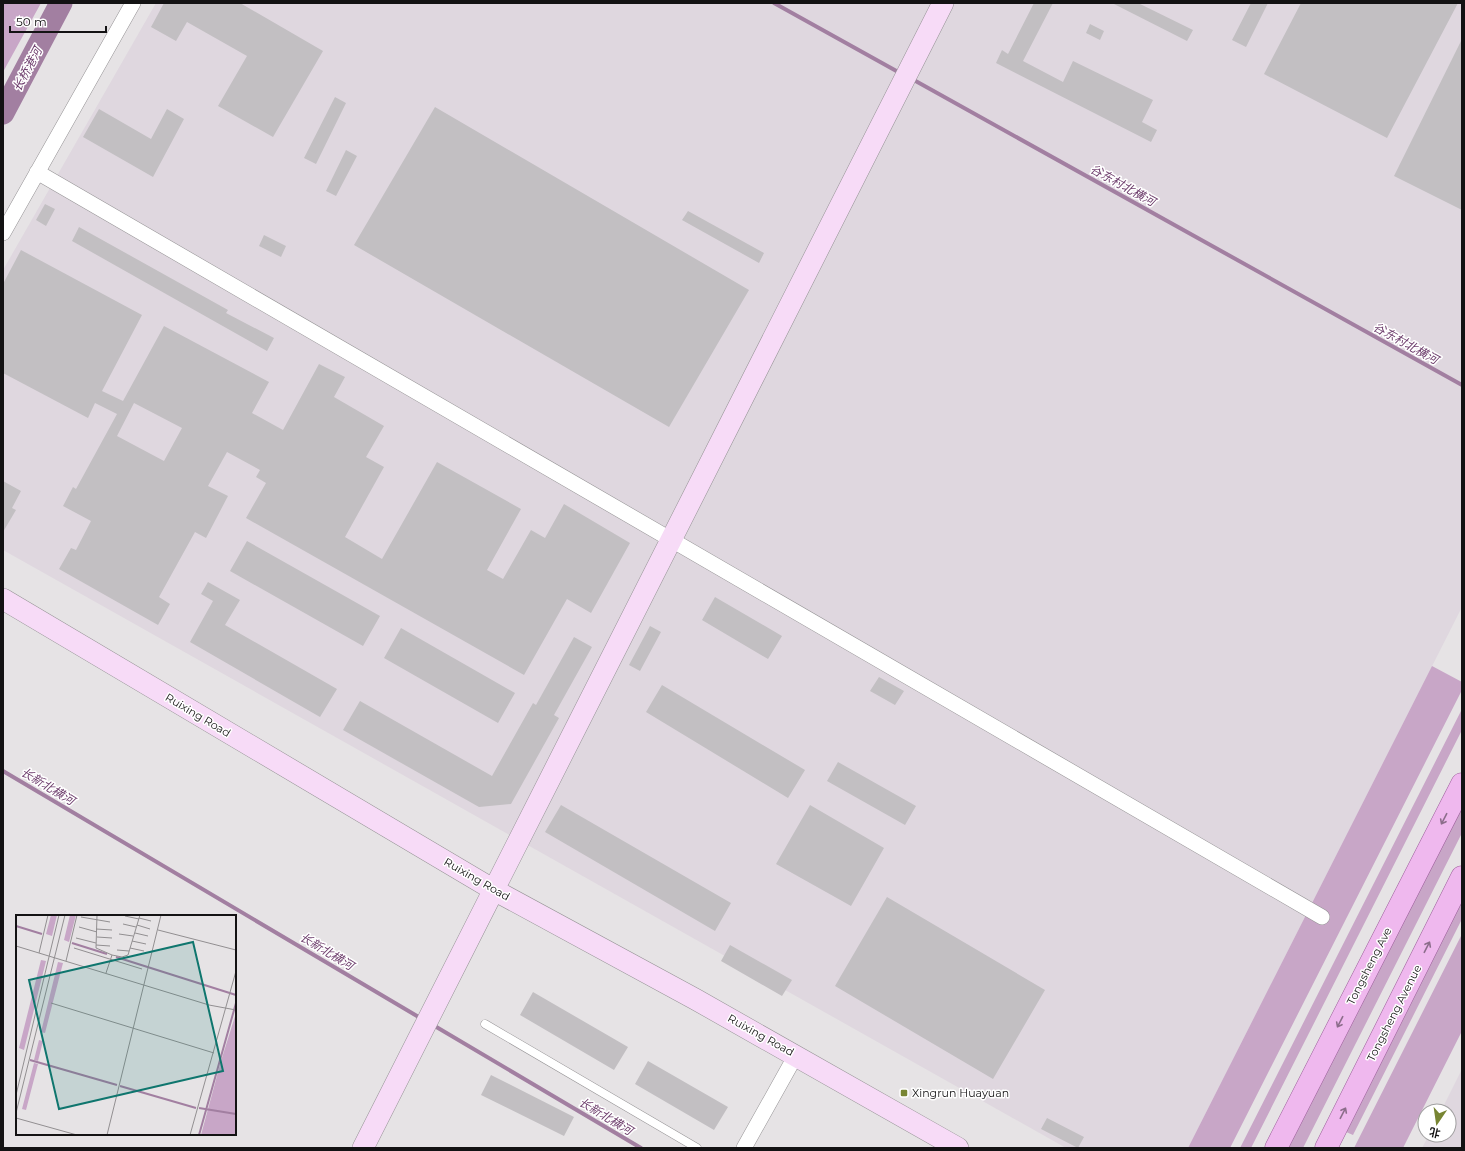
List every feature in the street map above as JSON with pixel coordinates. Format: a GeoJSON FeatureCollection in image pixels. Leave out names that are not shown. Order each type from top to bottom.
{"type":"FeatureCollection","features":[{"type":"Feature","properties":{"kind":"main road","name":"Tongsheng Ave"},"geometry":{"type":"LineString","coordinates":[[1276,1148],[1462,784]]}},
{"type":"Feature","properties":{"kind":"main road","name":"Tongsheng Avenue"},"geometry":{"type":"LineString","coordinates":[[1326,1148],[1462,877]]}},
{"type":"Feature","properties":{"kind":"street"},"geometry":{"type":"LineString","coordinates":[[3,233],[133,3]]}},
{"type":"Feature","properties":{"kind":"street"},"geometry":{"type":"LineString","coordinates":[[363,1148],[670,538],[943,3]]}},
{"type":"Feature","properties":{"kind":"street"},"geometry":{"type":"LineString","coordinates":[[38,172],[1322,917]]}},
{"type":"Feature","properties":{"kind":"street","name":"Ruixing Road"},"geometry":{"type":"LineString","coordinates":[[3,599],[494,890],[796,1055],[958,1148]]}},
{"type":"Feature","properties":{"kind":"street"},"geometry":{"type":"LineString","coordinates":[[744,1148],[796,1055]]}},
{"type":"Feature","properties":{"kind":"lane"},"geometry":{"type":"LineString","coordinates":[[485,1024],[697,1148]]}},
{"type":"Feature","properties":{"kind":"shaded area"},"geometry":{"type":"Polygon","coordinates":[[[3,3],[41,3],[3,72],[3,3]]]}},
{"type":"Feature","properties":{"kind":"shaded area"},"geometry":{"type":"Polygon","coordinates":[[[156,3],[1462,3],[1462,607],[1188,1148],[1066,1148],[3,550],[3,270],[156,3]]]}},
{"type":"Feature","properties":{"kind":"shaded area"},"geometry":{"type":"Polygon","coordinates":[[[1432,666],[1462,682],[1462,690],[1230,1148],[1188,1148],[1432,666]]]}},
{"type":"Feature","properties":{"kind":"shaded area"},"geometry":{"type":"Polygon","coordinates":[[[1462,709],[1462,730],[1251,1148],[1240,1148],[1462,709]]]}},
{"type":"Feature","properties":{"kind":"shaded area"},"geometry":{"type":"Polygon","coordinates":[[[1462,797],[1462,833],[1303,1148],[1284,1148],[1462,797]]]}},
{"type":"Feature","properties":{"kind":"shaded area"},"geometry":{"type":"Polygon","coordinates":[[[1462,899],[1462,919],[1353,1135],[1344,1131],[1462,899]]]}},
{"type":"Feature","properties":{"kind":"shaded area"},"geometry":{"type":"Polygon","coordinates":[[[1462,934],[1462,1031],[1426,1103],[1417,1103],[1417,1120],[1403,1148],[1354,1148],[1462,934]]]}},
{"type":"Feature","properties":{"kind":"shaded area"},"geometry":{"type":"Polygon","coordinates":[[[1462,1069],[1462,1148],[1422,1148],[1425,1143],[1457,1143],[1457,1103],[1445,1103],[1462,1069]]]}},
{"type":"Feature","properties":{"kind":"building"},"geometry":{"type":"Polygon","coordinates":[[[164,3],[240,3],[323,51],[273,137],[218,106],[247,56],[187,22],[176,41],[151,27],[164,3]]]}},
{"type":"Feature","properties":{"kind":"building"},"geometry":{"type":"Polygon","coordinates":[[[1034,3],[1053,3],[1023,61],[1063,82],[1073,61],[1153,100],[1142,122],[1157,130],[1151,142],[996,63],[1002,50],[1008,54],[1034,3]]]}},
{"type":"Feature","properties":{"kind":"building"},"geometry":{"type":"Polygon","coordinates":[[[1112,3],[1138,3],[1193,30],[1187,41],[1112,3]]]}},
{"type":"Feature","properties":{"kind":"building"},"geometry":{"type":"Polygon","coordinates":[[[1251,3],[1268,3],[1246,47],[1232,40],[1251,3]]]}},
{"type":"Feature","properties":{"kind":"building"},"geometry":{"type":"Polygon","coordinates":[[[1301,3],[1458,3],[1387,138],[1264,74],[1301,3]]]}},
{"type":"Feature","properties":{"kind":"building"},"geometry":{"type":"Polygon","coordinates":[[[1090,24],[1104,31],[1100,40],[1086,33],[1090,24]]]}},
{"type":"Feature","properties":{"kind":"building"},"geometry":{"type":"Polygon","coordinates":[[[1462,39],[1462,210],[1394,176],[1462,39]]]}},
{"type":"Feature","properties":{"kind":"building"},"geometry":{"type":"Polygon","coordinates":[[[335,97],[346,103],[316,164],[304,158],[335,97]]]}},
{"type":"Feature","properties":{"kind":"building"},"geometry":{"type":"Polygon","coordinates":[[[435,107],[749,290],[669,427],[354,245],[435,107]]]}},
{"type":"Feature","properties":{"kind":"building"},"geometry":{"type":"Polygon","coordinates":[[[99,109],[151,139],[167,109],[184,119],[153,177],[83,137],[99,109]]]}},
{"type":"Feature","properties":{"kind":"building"},"geometry":{"type":"Polygon","coordinates":[[[346,150],[357,156],[336,196],[326,191],[346,150]]]}},
{"type":"Feature","properties":{"kind":"building"},"geometry":{"type":"Polygon","coordinates":[[[45,204],[55,209],[46,226],[36,220],[45,204]]]}},
{"type":"Feature","properties":{"kind":"building"},"geometry":{"type":"Polygon","coordinates":[[[688,211],[764,253],[759,263],[682,220],[688,211]]]}},
{"type":"Feature","properties":{"kind":"building"},"geometry":{"type":"Polygon","coordinates":[[[79,227],[228,310],[226,313],[274,338],[267,351],[72,241],[79,227]]]}},
{"type":"Feature","properties":{"kind":"building"},"geometry":{"type":"Polygon","coordinates":[[[264,235],[286,246],[281,257],[259,246],[264,235]]]}},
{"type":"Feature","properties":{"kind":"building"},"geometry":{"type":"Polygon","coordinates":[[[21,250],[142,315],[102,391],[123,401],[164,326],[269,382],[252,413],[283,430],[319,364],[345,377],[334,397],[384,426],[366,457],[384,467],[345,537],[382,559],[437,462],[521,509],[487,570],[503,579],[531,530],[545,538],[564,504],[630,543],[591,613],[567,599],[524,675],[246,518],[266,483],[256,477],[260,470],[227,452],[208,486],[228,496],[206,538],[195,532],[159,597],[170,604],[158,625],[59,569],[71,548],[76,550],[91,521],[63,506],[73,487],[76,489],[117,414],[95,403],[88,418],[3,373],[3,284],[21,250]],[[134,403],[117,436],[164,461],[182,428],[134,403]]]}},
{"type":"Feature","properties":{"kind":"building"},"geometry":{"type":"Polygon","coordinates":[[[3,481],[21,491],[12,508],[16,510],[3,532],[3,481]]]}},
{"type":"Feature","properties":{"kind":"building"},"geometry":{"type":"Polygon","coordinates":[[[247,541],[380,616],[363,646],[230,571],[247,541]]]}},
{"type":"Feature","properties":{"kind":"building"},"geometry":{"type":"Polygon","coordinates":[[[208,582],[240,600],[225,625],[337,689],[320,717],[190,642],[213,601],[201,594],[208,582]]]}},
{"type":"Feature","properties":{"kind":"building"},"geometry":{"type":"Polygon","coordinates":[[[715,597],[782,636],[768,659],[702,620],[715,597]]]}},
{"type":"Feature","properties":{"kind":"building"},"geometry":{"type":"Polygon","coordinates":[[[650,626],[661,632],[640,671],[629,665],[650,626]]]}},
{"type":"Feature","properties":{"kind":"building"},"geometry":{"type":"Polygon","coordinates":[[[401,628],[515,693],[498,723],[384,658],[401,628]]]}},
{"type":"Feature","properties":{"kind":"building"},"geometry":{"type":"Polygon","coordinates":[[[574,637],[592,647],[554,715],[559,718],[511,804],[479,807],[343,730],[360,701],[492,776],[533,703],[536,705],[574,637]]]}},
{"type":"Feature","properties":{"kind":"building"},"geometry":{"type":"Polygon","coordinates":[[[879,677],[904,691],[895,705],[870,691],[879,677]]]}},
{"type":"Feature","properties":{"kind":"building"},"geometry":{"type":"Polygon","coordinates":[[[662,685],[805,770],[788,798],[646,712],[662,685]]]}},
{"type":"Feature","properties":{"kind":"building"},"geometry":{"type":"Polygon","coordinates":[[[838,762],[916,806],[905,825],[827,781],[838,762]]]}},
{"type":"Feature","properties":{"kind":"building"},"geometry":{"type":"Polygon","coordinates":[[[561,805],[731,903],[715,931],[545,832],[561,805]]]}},
{"type":"Feature","properties":{"kind":"building"},"geometry":{"type":"Polygon","coordinates":[[[810,805],[884,848],[851,906],[776,864],[810,805]]]}},
{"type":"Feature","properties":{"kind":"building"},"geometry":{"type":"Polygon","coordinates":[[[887,897],[1045,990],[993,1079],[835,986],[887,897]]]}},
{"type":"Feature","properties":{"kind":"building"},"geometry":{"type":"Polygon","coordinates":[[[730,945],[792,980],[782,996],[721,961],[730,945]]]}},
{"type":"Feature","properties":{"kind":"building"},"geometry":{"type":"Polygon","coordinates":[[[533,992],[628,1047],[614,1070],[520,1015],[533,992]]]}},
{"type":"Feature","properties":{"kind":"building"},"geometry":{"type":"Polygon","coordinates":[[[648,1061],[728,1107],[714,1130],[635,1084],[648,1061]]]}},
{"type":"Feature","properties":{"kind":"building"},"geometry":{"type":"Polygon","coordinates":[[[491,1075],[574,1117],[564,1136],[481,1095],[491,1075]]]}},
{"type":"Feature","properties":{"kind":"building"},"geometry":{"type":"Polygon","coordinates":[[[1047,1118],[1084,1137],[1078,1148],[1041,1129],[1047,1118]]]}},
{"type":"Feature","properties":{"kind":"waterway","name":"长桥港河"},"geometry":{"type":"LineString","coordinates":[[3,113],[61,3]]}},
{"type":"Feature","properties":{"kind":"waterway","name":"谷东村北横河"},"geometry":{"type":"LineString","coordinates":[[774,3],[900,73]]}},
{"type":"Feature","properties":{"kind":"waterway","name":"谷东村北横河"},"geometry":{"type":"LineString","coordinates":[[912,79],[1462,385]]}},
{"type":"Feature","properties":{"kind":"waterway","name":"长新北横河"},"geometry":{"type":"LineString","coordinates":[[3,771],[422,1019]]}},
{"type":"Feature","properties":{"kind":"waterway","name":"长新北横河"},"geometry":{"type":"LineString","coordinates":[[433,1025],[641,1148]]}},
{"type":"Feature","properties":{"kind":"place","name":"Xingrun Huayuan"},"geometry":{"type":"Point","coordinates":[904,1093]}}]}
